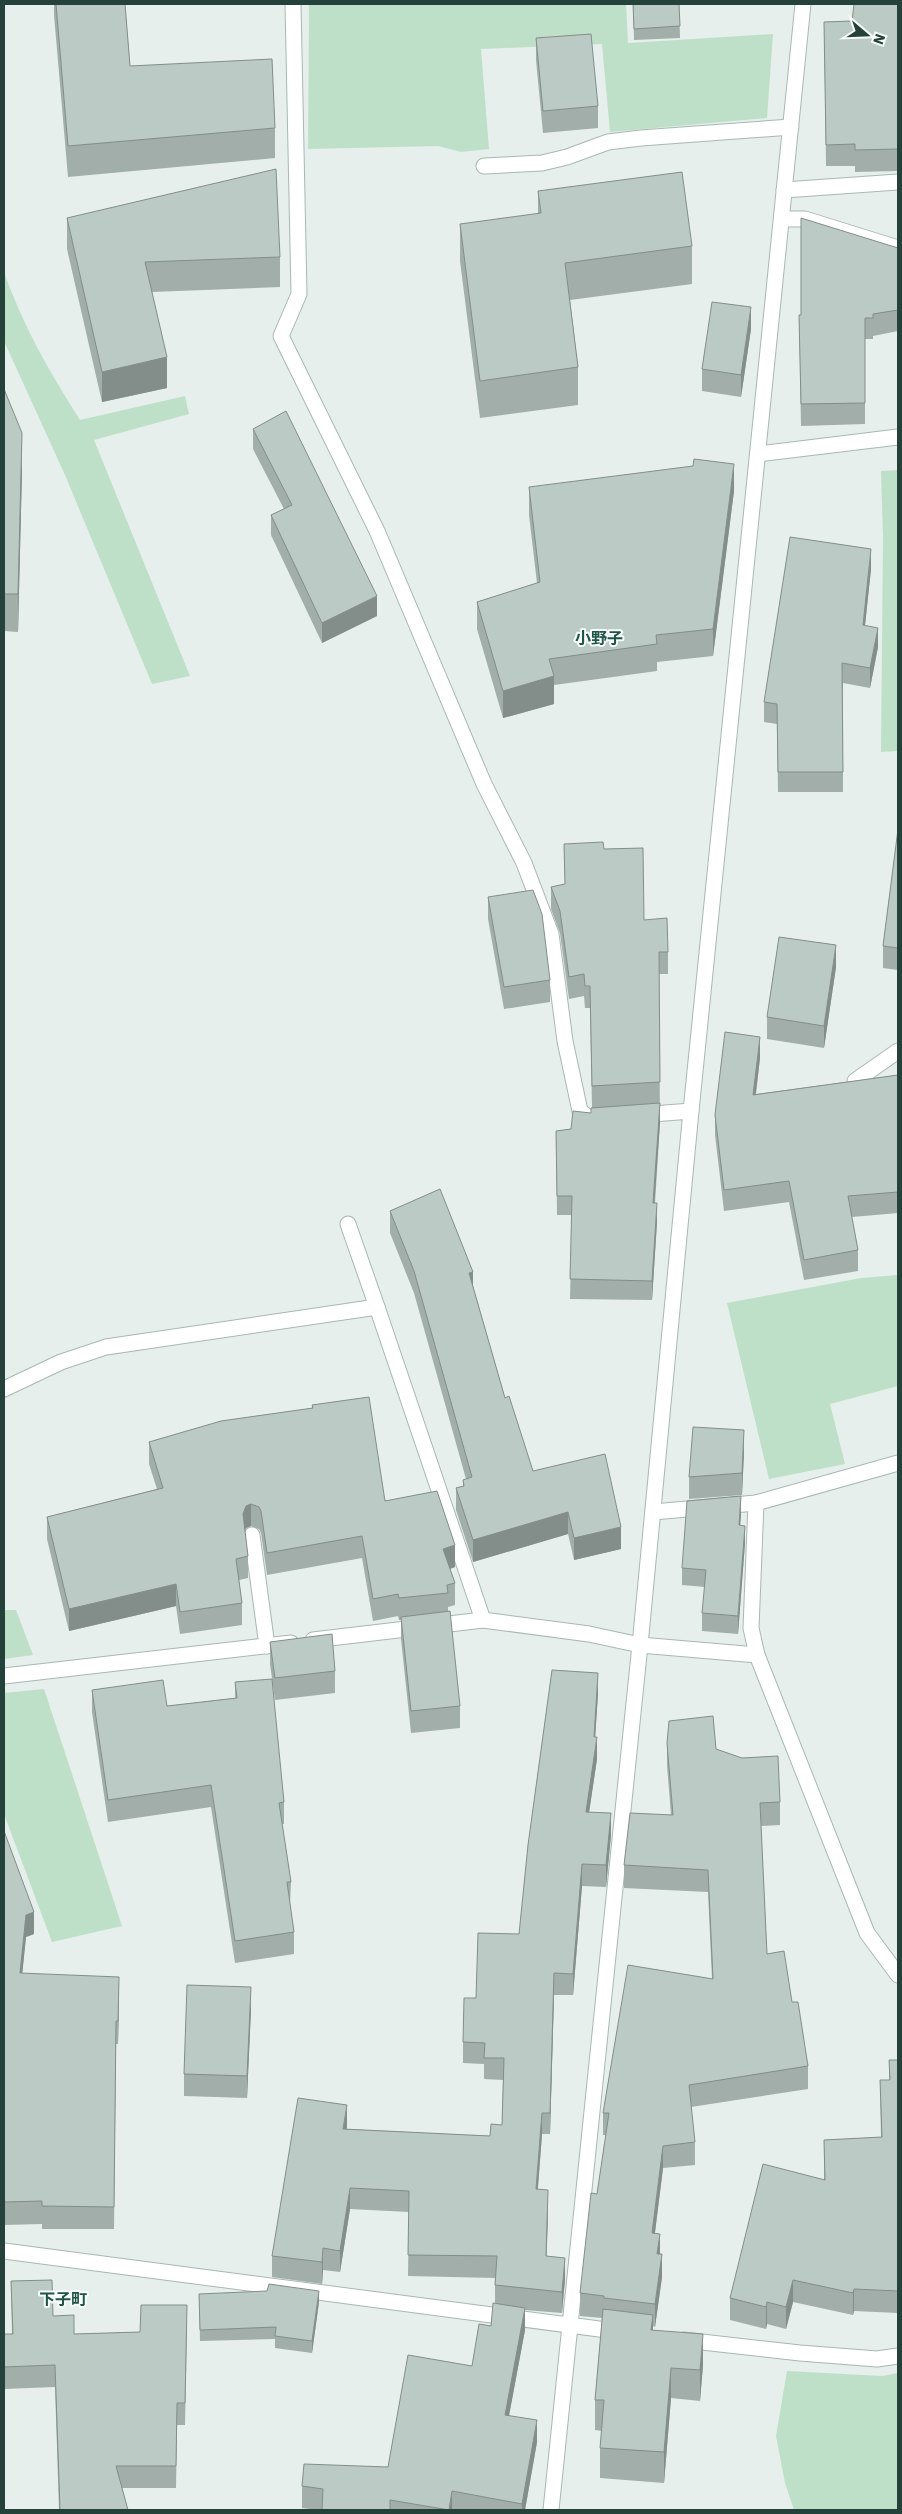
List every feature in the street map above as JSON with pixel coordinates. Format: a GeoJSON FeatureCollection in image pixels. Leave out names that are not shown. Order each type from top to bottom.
{"type":"FeatureCollection","features":[{"type":"Feature","properties":{"kind":"street"},"geometry":{"type":"LineString","coordinates":[[294,4],[299,294],[281,336],[377,531],[484,784],[524,863],[551,934],[565,1041],[580,1111],[589,1118],[691,1111]]}},
{"type":"Feature","properties":{"kind":"street"},"geometry":{"type":"LineString","coordinates":[[551,2510],[640,1645],[691,1111],[803,4]]}},
{"type":"Feature","properties":{"kind":"street"},"geometry":{"type":"LineString","coordinates":[[484,166],[542,162],[566,157],[608,142],[791,127]]}},
{"type":"Feature","properties":{"kind":"street"},"geometry":{"type":"LineString","coordinates":[[784,190],[898,182]]}},
{"type":"Feature","properties":{"kind":"street"},"geometry":{"type":"LineString","coordinates":[[782,219],[805,219],[898,248]]}},
{"type":"Feature","properties":{"kind":"street"},"geometry":{"type":"LineString","coordinates":[[758,454],[898,437]]}},
{"type":"Feature","properties":{"kind":"street"},"geometry":{"type":"LineString","coordinates":[[855,1081],[898,1051]]}},
{"type":"Feature","properties":{"kind":"street"},"geometry":{"type":"LineString","coordinates":[[348,1224],[483,1620]]}},
{"type":"Feature","properties":{"kind":"street"},"geometry":{"type":"LineString","coordinates":[[4,1389],[61,1362],[106,1347],[377,1307]]}},
{"type":"Feature","properties":{"kind":"street"},"geometry":{"type":"LineString","coordinates":[[653,1512],[756,1503],[898,1464]]}},
{"type":"Feature","properties":{"kind":"street"},"geometry":{"type":"LineString","coordinates":[[756,1503],[750,1628],[757,1655],[867,1933],[898,1974]]}},
{"type":"Feature","properties":{"kind":"street"},"geometry":{"type":"LineString","coordinates":[[252,1535],[267,1646]]}},
{"type":"Feature","properties":{"kind":"street"},"geometry":{"type":"LineString","coordinates":[[4,1676],[483,1620],[589,1634],[640,1645],[757,1655]]}},
{"type":"Feature","properties":{"kind":"street"},"geometry":{"type":"LineString","coordinates":[[4,2251],[636,2334]]}},
{"type":"Feature","properties":{"kind":"street"},"geometry":{"type":"LineString","coordinates":[[666,2337],[800,2353],[877,2358],[898,2356]]}},
{"type":"Feature","properties":{"kind":"green space"},"geometry":{"type":"Polygon","coordinates":[[[309,4],[626,4],[628,43],[773,34],[767,118],[610,132],[602,44],[481,49],[489,149],[461,152],[438,146],[308,149],[309,4]]]}},
{"type":"Feature","properties":{"kind":"green space"},"geometry":{"type":"Polygon","coordinates":[[[4,272],[11,292],[38,348],[80,420],[185,396],[189,414],[94,440],[190,676],[152,684],[65,475],[4,341],[4,272]]]}},
{"type":"Feature","properties":{"kind":"green space"},"geometry":{"type":"Polygon","coordinates":[[[898,470],[898,751],[881,752],[883,536],[881,471],[898,470]]]}},
{"type":"Feature","properties":{"kind":"green space"},"geometry":{"type":"Polygon","coordinates":[[[898,1275],[898,1386],[830,1404],[845,1464],[769,1479],[727,1303],[861,1278],[898,1275]]]}},
{"type":"Feature","properties":{"kind":"green space"},"geometry":{"type":"Polygon","coordinates":[[[4,1610],[16,1610],[33,1655],[4,1659],[4,1610]]]}},
{"type":"Feature","properties":{"kind":"green space"},"geometry":{"type":"Polygon","coordinates":[[[44,1689],[122,1926],[52,1942],[4,1814],[4,1693],[44,1689]]]}},
{"type":"Feature","properties":{"kind":"green space"},"geometry":{"type":"Polygon","coordinates":[[[787,2371],[882,2376],[898,2373],[898,2510],[794,2510],[785,2483],[776,2436],[787,2371]]]}},
{"type":"Feature","properties":{"kind":"building"},"geometry":{"type":"Polygon","coordinates":[[[56,4],[125,4],[130,66],[272,59],[275,128],[68,146],[56,4]]]}},
{"type":"Feature","properties":{"kind":"building"},"geometry":{"type":"Polygon","coordinates":[[[633,4],[679,4],[680,26],[634,29],[633,4]]]}},
{"type":"Feature","properties":{"kind":"building"},"geometry":{"type":"Polygon","coordinates":[[[854,4],[898,4],[898,149],[855,150],[855,144],[826,145],[824,22],[852,21],[854,4]]]}},
{"type":"Feature","properties":{"kind":"building"},"geometry":{"type":"Polygon","coordinates":[[[591,34],[598,106],[543,111],[536,38],[591,34]]]}},
{"type":"Feature","properties":{"kind":"building"},"geometry":{"type":"Polygon","coordinates":[[[276,169],[280,257],[145,262],[167,357],[102,372],[67,218],[276,169]]]}},
{"type":"Feature","properties":{"kind":"building"},"geometry":{"type":"Polygon","coordinates":[[[682,172],[692,246],[565,263],[578,367],[480,381],[460,224],[541,213],[538,191],[682,172]]]}},
{"type":"Feature","properties":{"kind":"building"},"geometry":{"type":"Polygon","coordinates":[[[801,218],[898,248],[898,310],[873,314],[873,318],[865,318],[865,403],[801,404],[799,315],[801,315],[801,218]]]}},
{"type":"Feature","properties":{"kind":"building"},"geometry":{"type":"Polygon","coordinates":[[[712,302],[751,307],[741,375],[702,369],[712,302]]]}},
{"type":"Feature","properties":{"kind":"building"},"geometry":{"type":"Polygon","coordinates":[[[4,389],[22,433],[18,594],[4,594],[4,389]]]}},
{"type":"Feature","properties":{"kind":"building"},"geometry":{"type":"Polygon","coordinates":[[[286,411],[377,596],[322,623],[271,515],[292,505],[253,429],[286,411]]]}},
{"type":"Feature","properties":{"kind":"building"},"geometry":{"type":"Polygon","coordinates":[[[694,459],[734,464],[713,629],[656,635],[657,644],[549,659],[554,676],[503,691],[477,602],[540,582],[529,487],[693,466],[694,459]]]}},
{"type":"Feature","properties":{"kind":"building"},"geometry":{"type":"Polygon","coordinates":[[[790,537],[871,549],[863,625],[878,628],[870,668],[842,663],[843,772],[778,772],[777,704],[764,702],[790,537]]]}},
{"type":"Feature","properties":{"kind":"building"},"geometry":{"type":"Polygon","coordinates":[[[898,829],[898,948],[883,946],[898,829]]]}},
{"type":"Feature","properties":{"kind":"building"},"geometry":{"type":"Polygon","coordinates":[[[603,842],[604,849],[643,848],[644,920],[667,918],[668,952],[659,952],[660,1082],[592,1086],[590,986],[585,986],[584,974],[569,977],[560,911],[551,887],[565,884],[564,844],[603,842]]]}},
{"type":"Feature","properties":{"kind":"building"},"geometry":{"type":"Polygon","coordinates":[[[533,890],[542,914],[550,980],[504,987],[488,897],[533,890]]]}},
{"type":"Feature","properties":{"kind":"building"},"geometry":{"type":"Polygon","coordinates":[[[779,937],[836,945],[824,1026],[767,1017],[779,937]]]}},
{"type":"Feature","properties":{"kind":"building"},"geometry":{"type":"Polygon","coordinates":[[[725,1032],[760,1037],[753,1095],[898,1075],[898,1192],[848,1196],[858,1250],[804,1260],[789,1181],[724,1190],[715,1115],[725,1032]]]}},
{"type":"Feature","properties":{"kind":"building"},"geometry":{"type":"Polygon","coordinates":[[[660,1103],[653,1203],[657,1203],[652,1281],[570,1279],[572,1196],[557,1196],[556,1131],[571,1129],[573,1111],[591,1113],[591,1108],[660,1103]]]}},
{"type":"Feature","properties":{"kind":"building"},"geometry":{"type":"Polygon","coordinates":[[[440,1189],[473,1272],[469,1273],[505,1398],[509,1396],[533,1471],[605,1454],[621,1527],[574,1538],[568,1512],[473,1540],[456,1488],[464,1486],[463,1480],[472,1477],[414,1271],[390,1211],[440,1189]]]}},
{"type":"Feature","properties":{"kind":"building"},"geometry":{"type":"Polygon","coordinates":[[[369,1397],[385,1501],[437,1491],[455,1545],[443,1549],[455,1583],[447,1585],[448,1593],[399,1598],[398,1594],[373,1599],[362,1536],[267,1553],[261,1511],[259,1507],[251,1504],[246,1506],[243,1514],[248,1556],[236,1559],[242,1603],[180,1612],[176,1584],[69,1609],[47,1517],[163,1488],[149,1442],[221,1421],[313,1408],[312,1405],[369,1397]]]}},
{"type":"Feature","properties":{"kind":"building"},"geometry":{"type":"Polygon","coordinates":[[[693,1427],[744,1430],[742,1473],[689,1477],[693,1427]]]}},
{"type":"Feature","properties":{"kind":"building"},"geometry":{"type":"Polygon","coordinates":[[[741,1496],[739,1525],[745,1526],[738,1616],[702,1613],[706,1570],[682,1568],[687,1501],[741,1496]]]}},
{"type":"Feature","properties":{"kind":"building"},"geometry":{"type":"Polygon","coordinates":[[[450,1611],[460,1706],[411,1711],[401,1617],[450,1611]]]}},
{"type":"Feature","properties":{"kind":"building"},"geometry":{"type":"Polygon","coordinates":[[[332,1634],[335,1671],[275,1678],[270,1642],[332,1634]]]}},
{"type":"Feature","properties":{"kind":"building"},"geometry":{"type":"Polygon","coordinates":[[[552,1670],[598,1673],[594,1737],[597,1737],[586,1812],[611,1813],[606,1865],[582,1864],[573,1974],[554,1973],[550,2113],[542,2113],[536,2189],[548,2190],[546,2256],[565,2258],[562,2292],[495,2285],[497,2256],[408,2255],[409,2191],[350,2188],[340,2251],[323,2248],[322,2262],[272,2256],[298,2098],[347,2105],[343,2129],[490,2136],[491,2124],[502,2125],[504,2058],[484,2058],[485,2043],[463,2042],[464,1998],[476,1998],[478,1933],[519,1934],[528,1845],[552,1670]]]}},
{"type":"Feature","properties":{"kind":"building"},"geometry":{"type":"Polygon","coordinates":[[[272,1679],[284,1802],[279,1803],[291,1882],[287,1882],[294,1932],[235,1941],[211,1785],[108,1800],[92,1690],[163,1680],[167,1706],[237,1698],[235,1682],[272,1679]]]}},
{"type":"Feature","properties":{"kind":"building"},"geometry":{"type":"Polygon","coordinates":[[[713,1716],[716,1749],[742,1758],[778,1756],[780,1802],[760,1803],[767,1954],[784,1951],[792,2002],[798,2002],[808,2066],[689,2085],[695,2142],[663,2146],[652,2233],[660,2234],[657,2254],[662,2254],[655,2304],[580,2293],[591,2193],[597,2194],[609,2113],[603,2113],[628,1965],[713,1979],[708,1870],[624,1865],[630,1813],[673,1815],[667,1743],[669,1721],[713,1716]]]}},
{"type":"Feature","properties":{"kind":"building"},"geometry":{"type":"Polygon","coordinates":[[[4,1831],[34,1912],[26,1915],[20,1973],[119,1977],[118,2021],[116,2021],[114,2207],[42,2206],[42,2201],[4,2202],[4,1831]]]}},
{"type":"Feature","properties":{"kind":"building"},"geometry":{"type":"Polygon","coordinates":[[[187,1985],[251,1987],[247,2076],[184,2074],[187,1985]]]}},
{"type":"Feature","properties":{"kind":"building"},"geometry":{"type":"Polygon","coordinates":[[[889,2060],[898,2060],[898,2291],[854,2289],[853,2293],[793,2280],[786,2307],[767,2302],[766,2307],[730,2298],[763,2164],[825,2180],[824,2140],[882,2137],[880,2080],[890,2080],[889,2060]]]}},
{"type":"Feature","properties":{"kind":"building"},"geometry":{"type":"Polygon","coordinates":[[[52,2280],[53,2316],[74,2315],[74,2334],[140,2332],[141,2305],[187,2305],[185,2403],[177,2403],[176,2466],[116,2466],[128,2510],[60,2510],[55,2365],[4,2367],[4,2334],[13,2334],[11,2281],[52,2280]]]}},
{"type":"Feature","properties":{"kind":"building"},"geometry":{"type":"Polygon","coordinates":[[[269,2284],[319,2291],[312,2341],[275,2336],[276,2327],[200,2330],[199,2294],[267,2291],[269,2284]]]}},
{"type":"Feature","properties":{"kind":"building"},"geometry":{"type":"Polygon","coordinates":[[[493,2303],[525,2308],[505,2415],[537,2420],[522,2504],[452,2491],[449,2510],[390,2500],[390,2510],[322,2510],[323,2489],[302,2486],[304,2464],[388,2467],[408,2355],[472,2366],[479,2324],[491,2326],[493,2303]]]}},
{"type":"Feature","properties":{"kind":"building"},"geometry":{"type":"Polygon","coordinates":[[[603,2309],[653,2315],[651,2330],[703,2334],[700,2370],[671,2368],[664,2452],[600,2448],[604,2400],[595,2400],[603,2309]]]}},
{"type":"Feature","properties":{"kind":"district","name":"小野子"},"geometry":{"type":"Point","coordinates":[599,638]}},
{"type":"Feature","properties":{"kind":"district","name":"下子町"},"geometry":{"type":"Point","coordinates":[63,2299]}}]}
